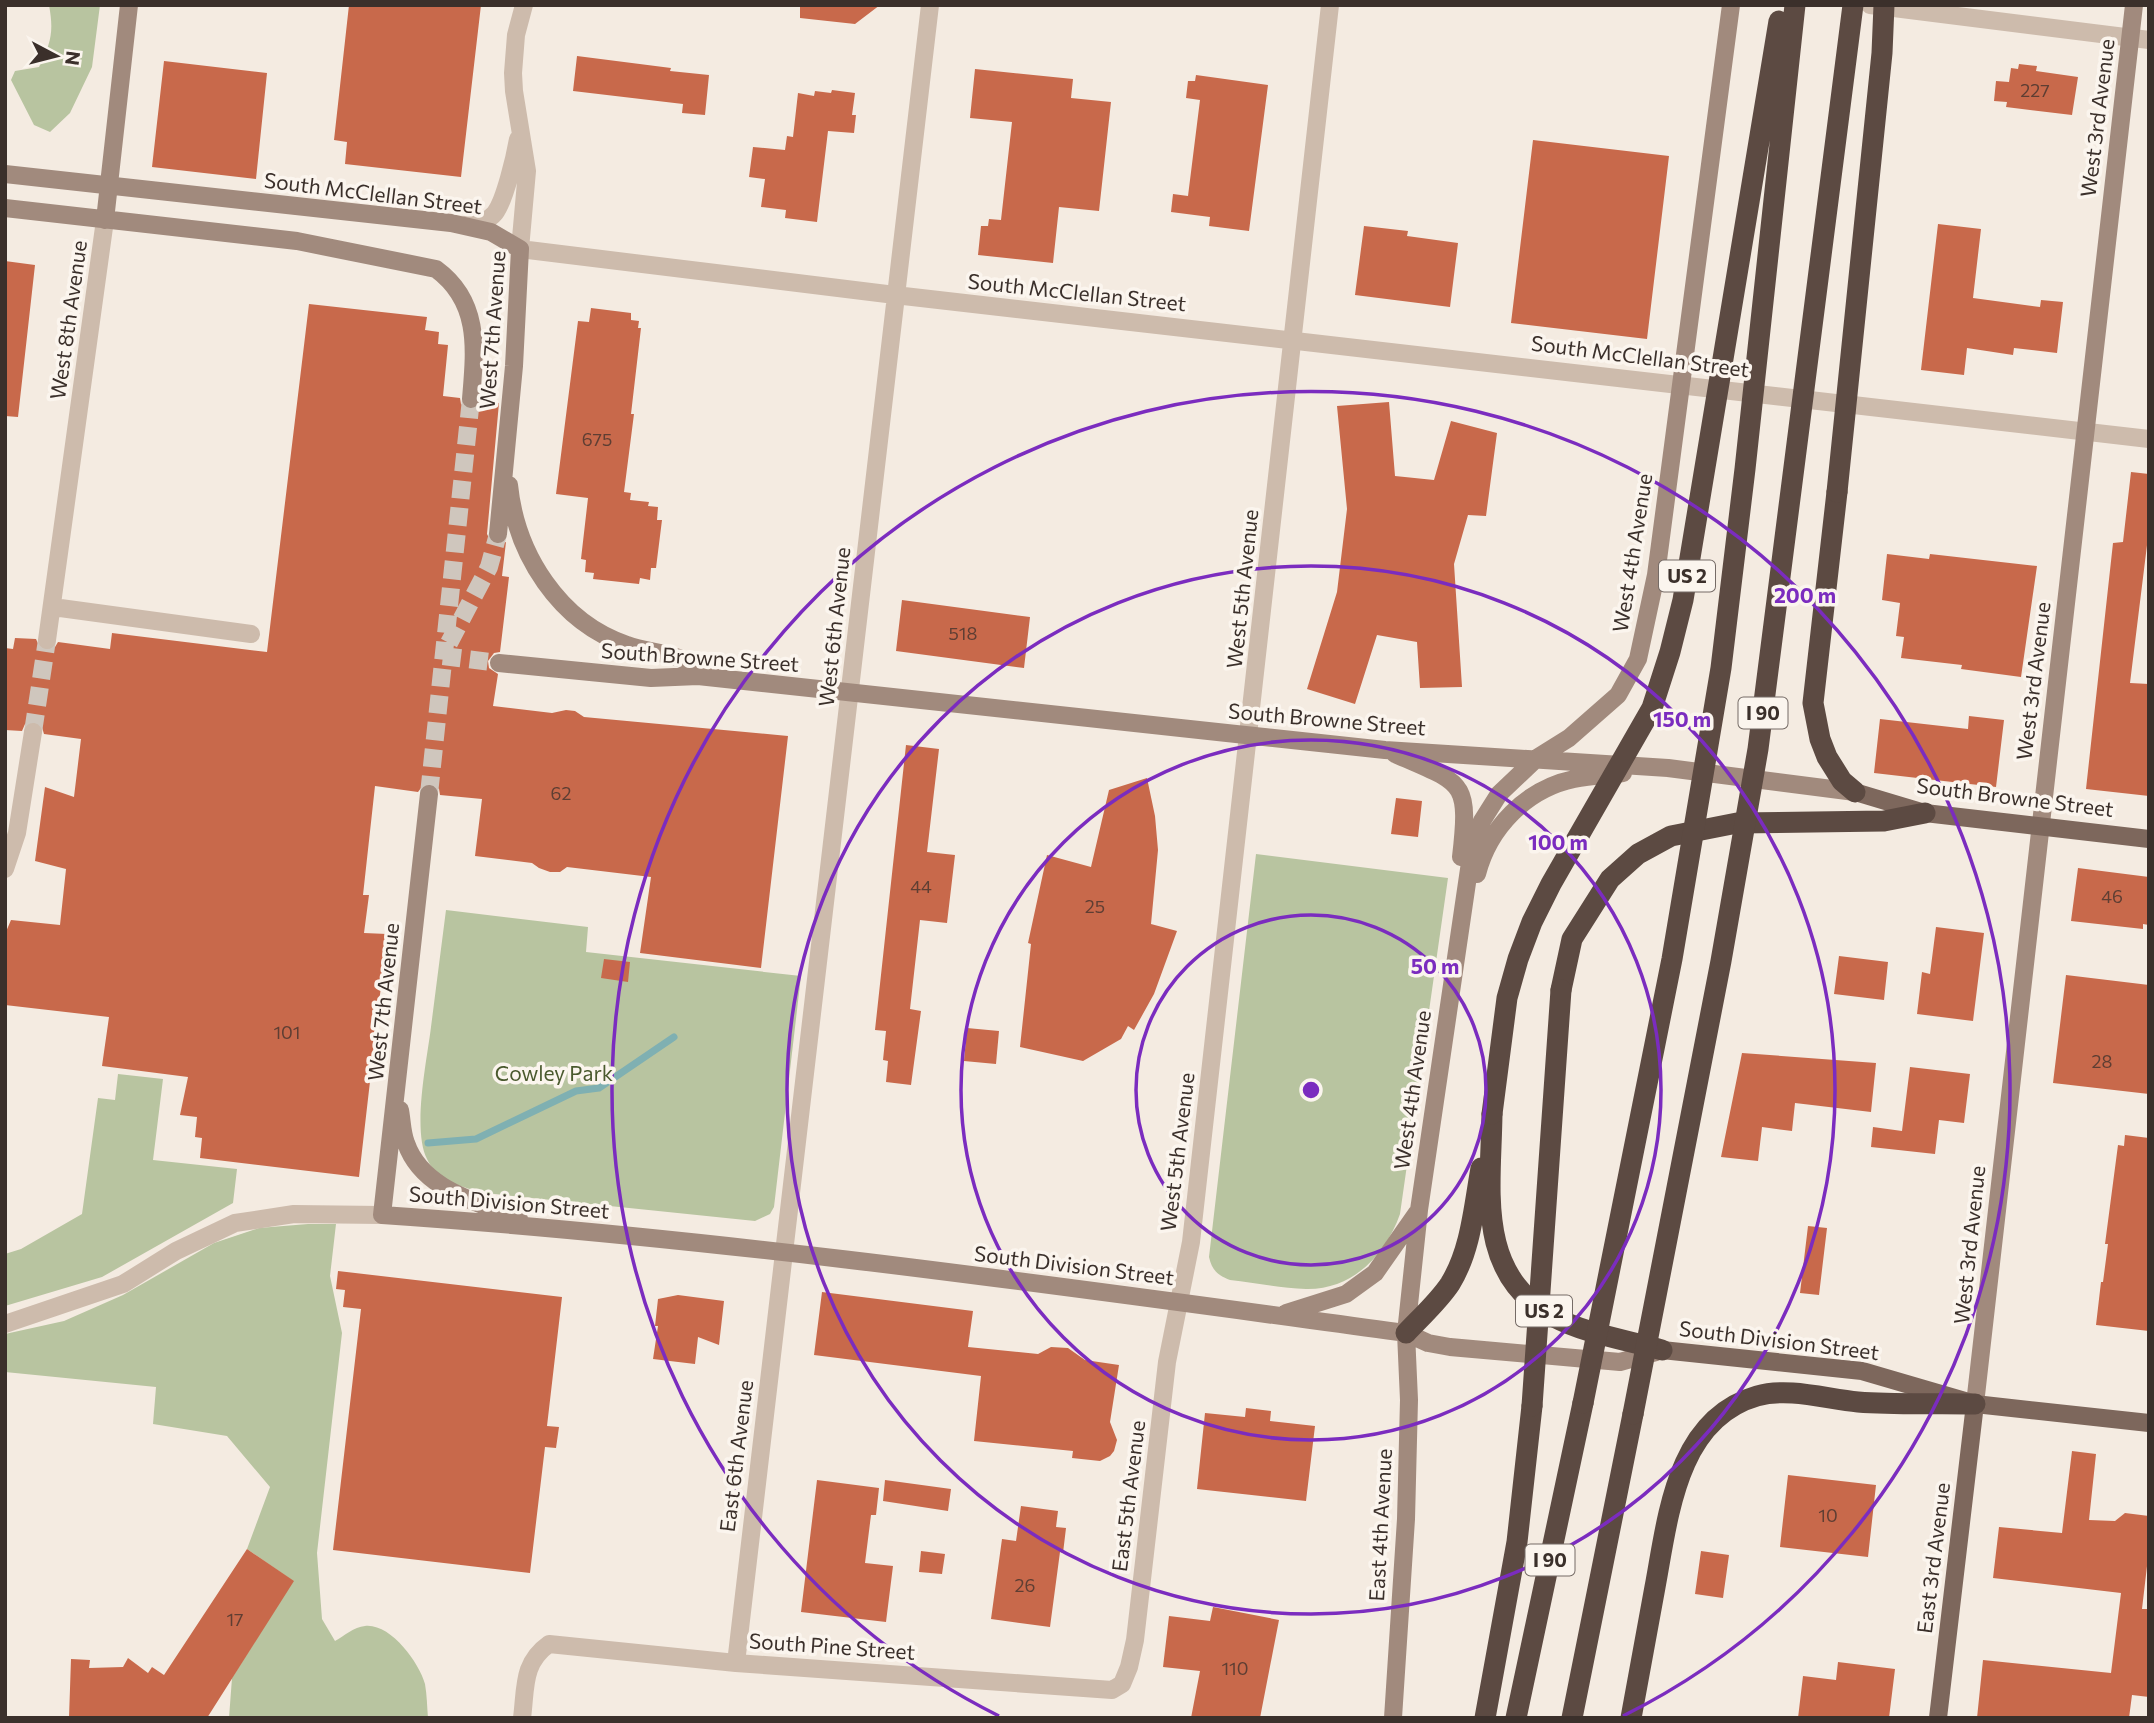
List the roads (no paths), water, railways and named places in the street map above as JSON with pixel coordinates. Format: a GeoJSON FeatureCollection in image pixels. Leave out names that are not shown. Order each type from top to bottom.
{"type":"FeatureCollection","features":[{"type":"Feature","properties":{"kind":"highway","name":"US 2"},"geometry":{"type":"LineString","coordinates":[[1662,1350],[1590,1331],[1554,1318],[1513,1284],[1496,1249],[1493,1226],[1492,1114],[1507,998],[1532,922],[1651,708],[1673,639],[1692,549],[1782,5]]}},
{"type":"Feature","properties":{"kind":"highway","name":"I 90"},"geometry":{"type":"LineString","coordinates":[[1516,1718],[1583,1403],[1669,972],[1721,668],[1794,5]]}},
{"type":"Feature","properties":{"kind":"highway","name":"I 90"},"geometry":{"type":"LineString","coordinates":[[1572,1718],[1721,961],[1756,762],[1853,5]]}},
{"type":"Feature","properties":{"kind":"highway"},"geometry":{"type":"LineString","coordinates":[[1855,792],[1842,781],[1827,757],[1820,739],[1814,703],[1882,53],[1884,5]]}},
{"type":"Feature","properties":{"kind":"highway"},"geometry":{"type":"LineString","coordinates":[[1485,1718],[1515,1553],[1532,1406],[1561,990],[1572,939],[1610,879],[1637,854],[1671,836],[1737,824],[1884,821],[1925,813]]}},
{"type":"Feature","properties":{"kind":"highway"},"geometry":{"type":"LineString","coordinates":[[1406,1333],[1448,1286],[1460,1265],[1466,1247],[1492,1114]]}},
{"type":"Feature","properties":{"kind":"highway"},"geometry":{"type":"LineString","coordinates":[[1631,1718],[1675,1485],[1701,1435],[1714,1421],[1744,1401],[1759,1395],[1781,1394],[1858,1402],[1975,1404]]}},
{"type":"Feature","properties":{"kind":"main road","name":"South Browne Street"},"geometry":{"type":"LineString","coordinates":[[1855,792],[1925,813],[2149,839]]}},
{"type":"Feature","properties":{"kind":"main road","name":"South Division Street"},"geometry":{"type":"LineString","coordinates":[[1662,1350],[1862,1371],[1975,1404],[2149,1423]]}},
{"type":"Feature","properties":{"kind":"main road","name":"East 3rd Avenue"},"geometry":{"type":"LineString","coordinates":[[1938,1718],[1975,1404]]}},
{"type":"Feature","properties":{"kind":"street","name":"West 8th Avenue"},"geometry":{"type":"LineString","coordinates":[[47,640],[110,184],[129,5]]}},
{"type":"Feature","properties":{"kind":"street","name":"West 7th Avenue"},"geometry":{"type":"LineString","coordinates":[[498,534],[507,459],[527,171],[514,91],[516,35],[524,5]]}},
{"type":"Feature","properties":{"kind":"street","name":"West 6th Avenue"},"geometry":{"type":"LineString","coordinates":[[783,1253],[930,5]]}},
{"type":"Feature","properties":{"kind":"street","name":"West 5th Avenue"},"geometry":{"type":"LineString","coordinates":[[1178,1301],[1191,1242],[1330,5]]}},
{"type":"Feature","properties":{"kind":"street","name":"West 4th Avenue"},"geometry":{"type":"LineString","coordinates":[[1406,1333],[1419,1210],[1473,842],[1499,794],[1537,758],[1570,738],[1618,695],[1638,659],[1648,621],[1682,386],[1731,5]]}},
{"type":"Feature","properties":{"kind":"street"},"geometry":{"type":"LineString","coordinates":[[1870,5],[2149,40]]}},
{"type":"Feature","properties":{"kind":"street","name":"West 3rd Avenue"},"geometry":{"type":"LineString","coordinates":[[1975,1404],[2134,5]]}},
{"type":"Feature","properties":{"kind":"street","name":"West 7th Avenue"},"geometry":{"type":"LineString","coordinates":[[465,225],[479,223],[495,212],[501,201],[516,148],[518,121]]}},
{"type":"Feature","properties":{"kind":"street","name":"South McClellan Street"},"geometry":{"type":"LineString","coordinates":[[5,174],[465,225],[491,232],[520,249],[895,295],[2149,439]]}},
{"type":"Feature","properties":{"kind":"street"},"geometry":{"type":"LineString","coordinates":[[5,208],[105,220]]}},
{"type":"Feature","properties":{"kind":"street","name":"West 7th Avenue"},"geometry":{"type":"LineString","coordinates":[[105,220],[297,241],[436,269],[459,291],[472,325],[474,346],[471,399]]}},
{"type":"Feature","properties":{"kind":"street","name":"West 7th Avenue"},"geometry":{"type":"LineString","coordinates":[[507,459],[510,493],[526,553],[541,578],[565,606],[584,622],[624,645],[677,657],[726,679]]}},
{"type":"Feature","properties":{"kind":"street"},"geometry":{"type":"LineString","coordinates":[[52,607],[251,634]]}},
{"type":"Feature","properties":{"kind":"street","name":"South Browne Street"},"geometry":{"type":"LineString","coordinates":[[499,663],[611,676],[698,676],[1385,750],[1668,768],[1855,792]]}},
{"type":"Feature","properties":{"kind":"street"},"geometry":{"type":"LineString","coordinates":[[5,869],[17,833],[33,732]]}},
{"type":"Feature","properties":{"kind":"street"},"geometry":{"type":"LineString","coordinates":[[1385,750],[1442,775],[1461,791],[1465,821],[1458,885],[1463,910]]}},
{"type":"Feature","properties":{"kind":"street"},"geometry":{"type":"LineString","coordinates":[[1463,910],[1492,837],[1507,817],[1534,795],[1572,779],[1668,768]]}},
{"type":"Feature","properties":{"kind":"street","name":"West 7th Avenue"},"geometry":{"type":"LineString","coordinates":[[382,1215],[429,794]]}},
{"type":"Feature","properties":{"kind":"street"},"geometry":{"type":"LineString","coordinates":[[397,1093],[406,1143],[416,1164],[430,1179],[456,1194],[536,1226]]}},
{"type":"Feature","properties":{"kind":"street"},"geometry":{"type":"LineString","coordinates":[[1278,1315],[1346,1294],[1375,1273],[1419,1210]]}},
{"type":"Feature","properties":{"kind":"street","name":"South Division Street"},"geometry":{"type":"LineString","coordinates":[[5,1324],[122,1284],[176,1251],[235,1223],[294,1214],[382,1215],[536,1226],[1178,1301],[1406,1333],[1450,1347],[1620,1362],[1662,1350]]}},
{"type":"Feature","properties":{"kind":"street","name":"East 6th Avenue"},"geometry":{"type":"LineString","coordinates":[[736,1663],[783,1253]]}},
{"type":"Feature","properties":{"kind":"street","name":"East 5th Avenue"},"geometry":{"type":"LineString","coordinates":[[1112,1690],[1122,1684],[1135,1640],[1167,1362],[1178,1301]]}},
{"type":"Feature","properties":{"kind":"street","name":"East 4th Avenue"},"geometry":{"type":"LineString","coordinates":[[1393,1718],[1406,1519],[1409,1400],[1406,1333]]}},
{"type":"Feature","properties":{"kind":"street","name":"South Pine Street"},"geometry":{"type":"LineString","coordinates":[[522,1718],[528,1667],[536,1653],[549,1644],[736,1663],[1112,1690]]}},
{"type":"Feature","properties":{"kind":"waterway"},"geometry":{"type":"LineString","coordinates":[[428,1143],[476,1139],[576,1091],[599,1088],[674,1037]]}},
{"type":"Feature","properties":{"kind":"tunnel"},"geometry":{"type":"LineString","coordinates":[[429,794],[471,399]]}},
{"type":"Feature","properties":{"kind":"tunnel"},"geometry":{"type":"LineString","coordinates":[[449,643],[489,567],[498,534]]}},
{"type":"Feature","properties":{"kind":"tunnel"},"geometry":{"type":"LineString","coordinates":[[33,732],[47,640]]}},
{"type":"Feature","properties":{"kind":"tunnel"},"geometry":{"type":"LineString","coordinates":[[443,656],[499,663]]}},
{"type":"Feature","properties":{"kind":"park label","name":"Cowley Park"},"geometry":{"type":"Point","coordinates":[554,1074]}}]}
